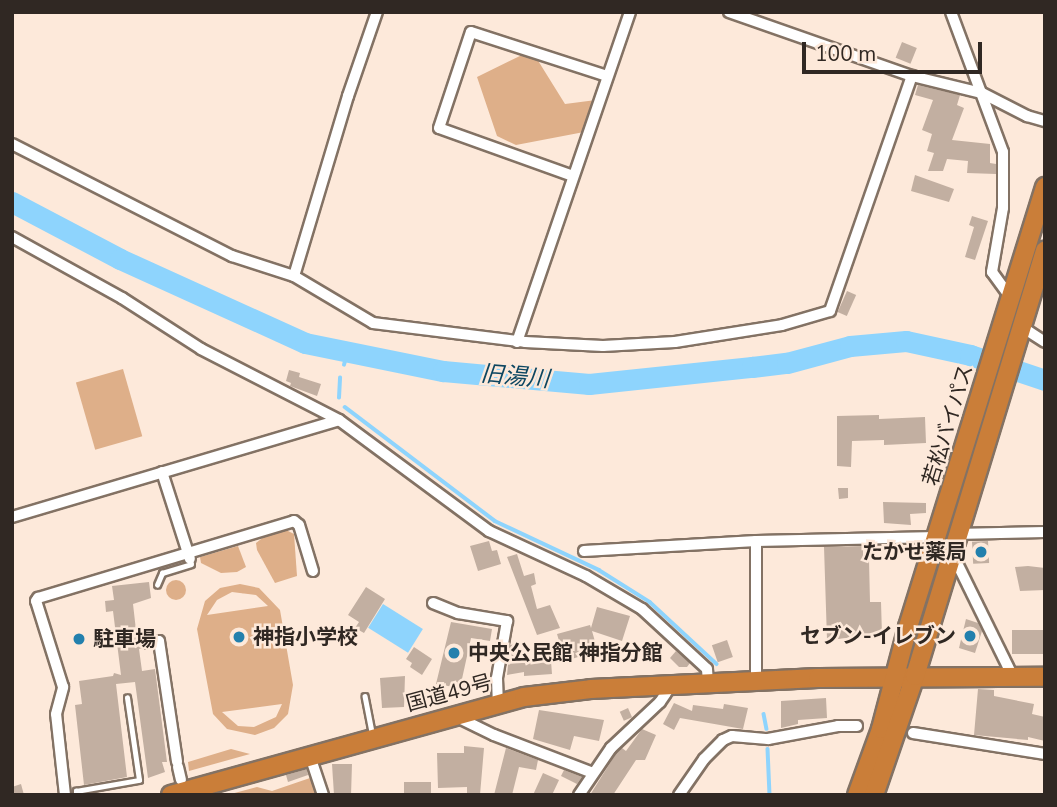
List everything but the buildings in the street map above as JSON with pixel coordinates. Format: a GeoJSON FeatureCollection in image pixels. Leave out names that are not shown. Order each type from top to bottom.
{"type":"FeatureCollection","features":[{"type":"Feature","properties":{"kind":"highway","name":"若松バイパス"},"geometry":{"type":"LineString","coordinates":[[1017,327],[1011,298],[1045,187]]}},
{"type":"Feature","properties":{"kind":"highway","name":"若松バイパス"},"geometry":{"type":"LineString","coordinates":[[857,795],[937,537],[1045,250]]}},
{"type":"Feature","properties":{"kind":"highway","name":"若松バイパス"},"geometry":{"type":"LineString","coordinates":[[874,795],[915,676],[954,543],[988,406]]}},
{"type":"Feature","properties":{"kind":"highway","name":"国道49号"},"geometry":{"type":"LineString","coordinates":[[176,788],[310,756],[524,697],[591,689],[895,676],[1045,677]]}},
{"type":"Feature","properties":{"kind":"street"},"geometry":{"type":"LineString","coordinates":[[294,276],[348,96],[377,12]]}},
{"type":"Feature","properties":{"kind":"street"},"geometry":{"type":"LineString","coordinates":[[517,341],[630,12]]}},
{"type":"Feature","properties":{"kind":"street"},"geometry":{"type":"LineString","coordinates":[[729,12],[912,76],[982,93],[1027,116],[1045,121]]}},
{"type":"Feature","properties":{"kind":"street"},"geometry":{"type":"LineString","coordinates":[[951,12],[1003,152],[1003,208],[992,272],[1011,298]]}},
{"type":"Feature","properties":{"kind":"street"},"geometry":{"type":"LineString","coordinates":[[573,176],[439,128],[471,32],[607,76]]}},
{"type":"Feature","properties":{"kind":"street"},"geometry":{"type":"LineString","coordinates":[[12,144],[232,256],[294,276],[373,323],[517,341],[603,346],[675,342],[782,325],[830,311],[912,76]]}},
{"type":"Feature","properties":{"kind":"street"},"geometry":{"type":"LineString","coordinates":[[12,237],[122,298],[201,349],[339,420],[489,531],[586,576],[642,609],[707,670],[708,685]]}},
{"type":"Feature","properties":{"kind":"street"},"geometry":{"type":"LineString","coordinates":[[1017,327],[1045,342]]}},
{"type":"Feature","properties":{"kind":"street"},"geometry":{"type":"LineString","coordinates":[[12,517],[339,420]]}},
{"type":"Feature","properties":{"kind":"street"},"geometry":{"type":"LineString","coordinates":[[162,472],[188,555]]}},
{"type":"Feature","properties":{"kind":"street"},"geometry":{"type":"LineString","coordinates":[[65,795],[56,715],[63,687],[36,601],[295,521],[299,524],[313,571]]}},
{"type":"Feature","properties":{"kind":"street"},"geometry":{"type":"LineString","coordinates":[[1013,677],[954,543],[1045,532]]}},
{"type":"Feature","properties":{"kind":"street"},"geometry":{"type":"LineString","coordinates":[[584,551],[756,541],[937,537]]}},
{"type":"Feature","properties":{"kind":"street"},"geometry":{"type":"LineString","coordinates":[[756,541],[756,683]]}},
{"type":"Feature","properties":{"kind":"street"},"geometry":{"type":"LineString","coordinates":[[433,603],[458,613],[506,621],[497,678],[498,703]]}},
{"type":"Feature","properties":{"kind":"street"},"geometry":{"type":"LineString","coordinates":[[147,643],[159,641],[164,710],[177,764],[176,788]]}},
{"type":"Feature","properties":{"kind":"street"},"geometry":{"type":"LineString","coordinates":[[580,794],[611,748],[660,702],[670,687]]}},
{"type":"Feature","properties":{"kind":"street"},"geometry":{"type":"LineString","coordinates":[[454,715],[494,736],[593,773]]}},
{"type":"Feature","properties":{"kind":"street"},"geometry":{"type":"LineString","coordinates":[[679,795],[704,759],[723,740],[732,736],[768,739],[838,726],[857,726]]}},
{"type":"Feature","properties":{"kind":"street"},"geometry":{"type":"LineString","coordinates":[[913,733],[1045,754]]}},
{"type":"Feature","properties":{"kind":"street"},"geometry":{"type":"LineString","coordinates":[[310,756],[323,795]]}},
{"type":"Feature","properties":{"kind":"lane"},"geometry":{"type":"LineString","coordinates":[[157,585],[163,573],[191,564],[188,555]]}},
{"type":"Feature","properties":{"kind":"lane"},"geometry":{"type":"LineString","coordinates":[[365,696],[373,738]]}},
{"type":"Feature","properties":{"kind":"lane"},"geometry":{"type":"LineString","coordinates":[[76,795],[76,791],[139,780],[127,698]]}},
{"type":"Feature","properties":{"kind":"shaded area"},"geometry":{"type":"Polygon","coordinates":[[[524,54],[537,59],[565,104],[596,100],[584,132],[516,145],[497,136],[477,77],[524,54]]]}},
{"type":"Feature","properties":{"kind":"shaded area"},"geometry":{"type":"Polygon","coordinates":[[[123,369],[142,436],[95,450],[76,383],[123,369]]]}},
{"type":"Feature","properties":{"kind":"shaded area"},"geometry":{"type":"Polygon","coordinates":[[[286,530],[294,534],[297,576],[275,583],[257,550],[256,543],[265,536],[286,530]]]}},
{"type":"Feature","properties":{"kind":"shaded area"},"geometry":{"type":"Polygon","coordinates":[[[238,546],[246,567],[237,572],[221,573],[201,563],[200,557],[238,546]]]}},
{"type":"Feature","properties":{"kind":"shaded area"},"geometry":{"type":"Polygon","coordinates":[[[176,580],[183,583],[186,590],[183,597],[176,600],[169,597],[166,590],[169,583],[176,580]]]}},
{"type":"Feature","properties":{"kind":"shaded area"},"geometry":{"type":"Polygon","coordinates":[[[240,584],[259,588],[280,610],[293,685],[288,714],[274,728],[255,735],[227,729],[213,714],[197,629],[205,601],[220,588],[240,584]],[[232,592],[217,600],[207,615],[268,606],[256,595],[232,592]],[[282,704],[222,712],[238,726],[254,727],[276,717],[282,704]]]}},
{"type":"Feature","properties":{"kind":"shaded area"},"geometry":{"type":"Polygon","coordinates":[[[231,749],[250,754],[189,771],[188,762],[231,749]]]}},
{"type":"Feature","properties":{"kind":"shaded area"},"geometry":{"type":"Polygon","coordinates":[[[310,778],[320,795],[227,795],[257,787],[272,791],[310,778]]]}},
{"type":"Feature","properties":{"kind":"water"},"geometry":{"type":"Polygon","coordinates":[[[383,604],[423,629],[408,653],[368,628],[383,604]]]}},
{"type":"Feature","properties":{"kind":"waterway","name":"旧湯川"},"geometry":{"type":"LineString","coordinates":[[12,202],[120,259],[305,343],[443,371],[589,384],[787,363],[850,346],[906,341],[970,355],[1045,380]]}},
{"type":"Feature","properties":{"kind":"waterway"},"geometry":{"type":"LineString","coordinates":[[344,365],[347,354]]}},
{"type":"Feature","properties":{"kind":"waterway"},"geometry":{"type":"LineString","coordinates":[[339,398],[340,378]]}},
{"type":"Feature","properties":{"kind":"waterway"},"geometry":{"type":"LineString","coordinates":[[345,407],[495,521],[599,570],[650,602],[717,664]]}},
{"type":"Feature","properties":{"kind":"waterway"},"geometry":{"type":"LineString","coordinates":[[764,714],[767,729]]}},
{"type":"Feature","properties":{"kind":"waterway"},"geometry":{"type":"LineString","coordinates":[[768,749],[770,795]]}},
{"type":"Feature","properties":{"kind":"place","name":"たかせ薬局"},"geometry":{"type":"Point","coordinates":[981,552]}},
{"type":"Feature","properties":{"kind":"place","name":"セブン-イレブン"},"geometry":{"type":"Point","coordinates":[970,636]}},
{"type":"Feature","properties":{"kind":"place","name":"神指小学校"},"geometry":{"type":"Point","coordinates":[239,637]}},
{"type":"Feature","properties":{"kind":"place","name":"駐車場"},"geometry":{"type":"Point","coordinates":[79,639]}},
{"type":"Feature","properties":{"kind":"place","name":"中央公民館 神指分館"},"geometry":{"type":"Point","coordinates":[454,653]}}]}
